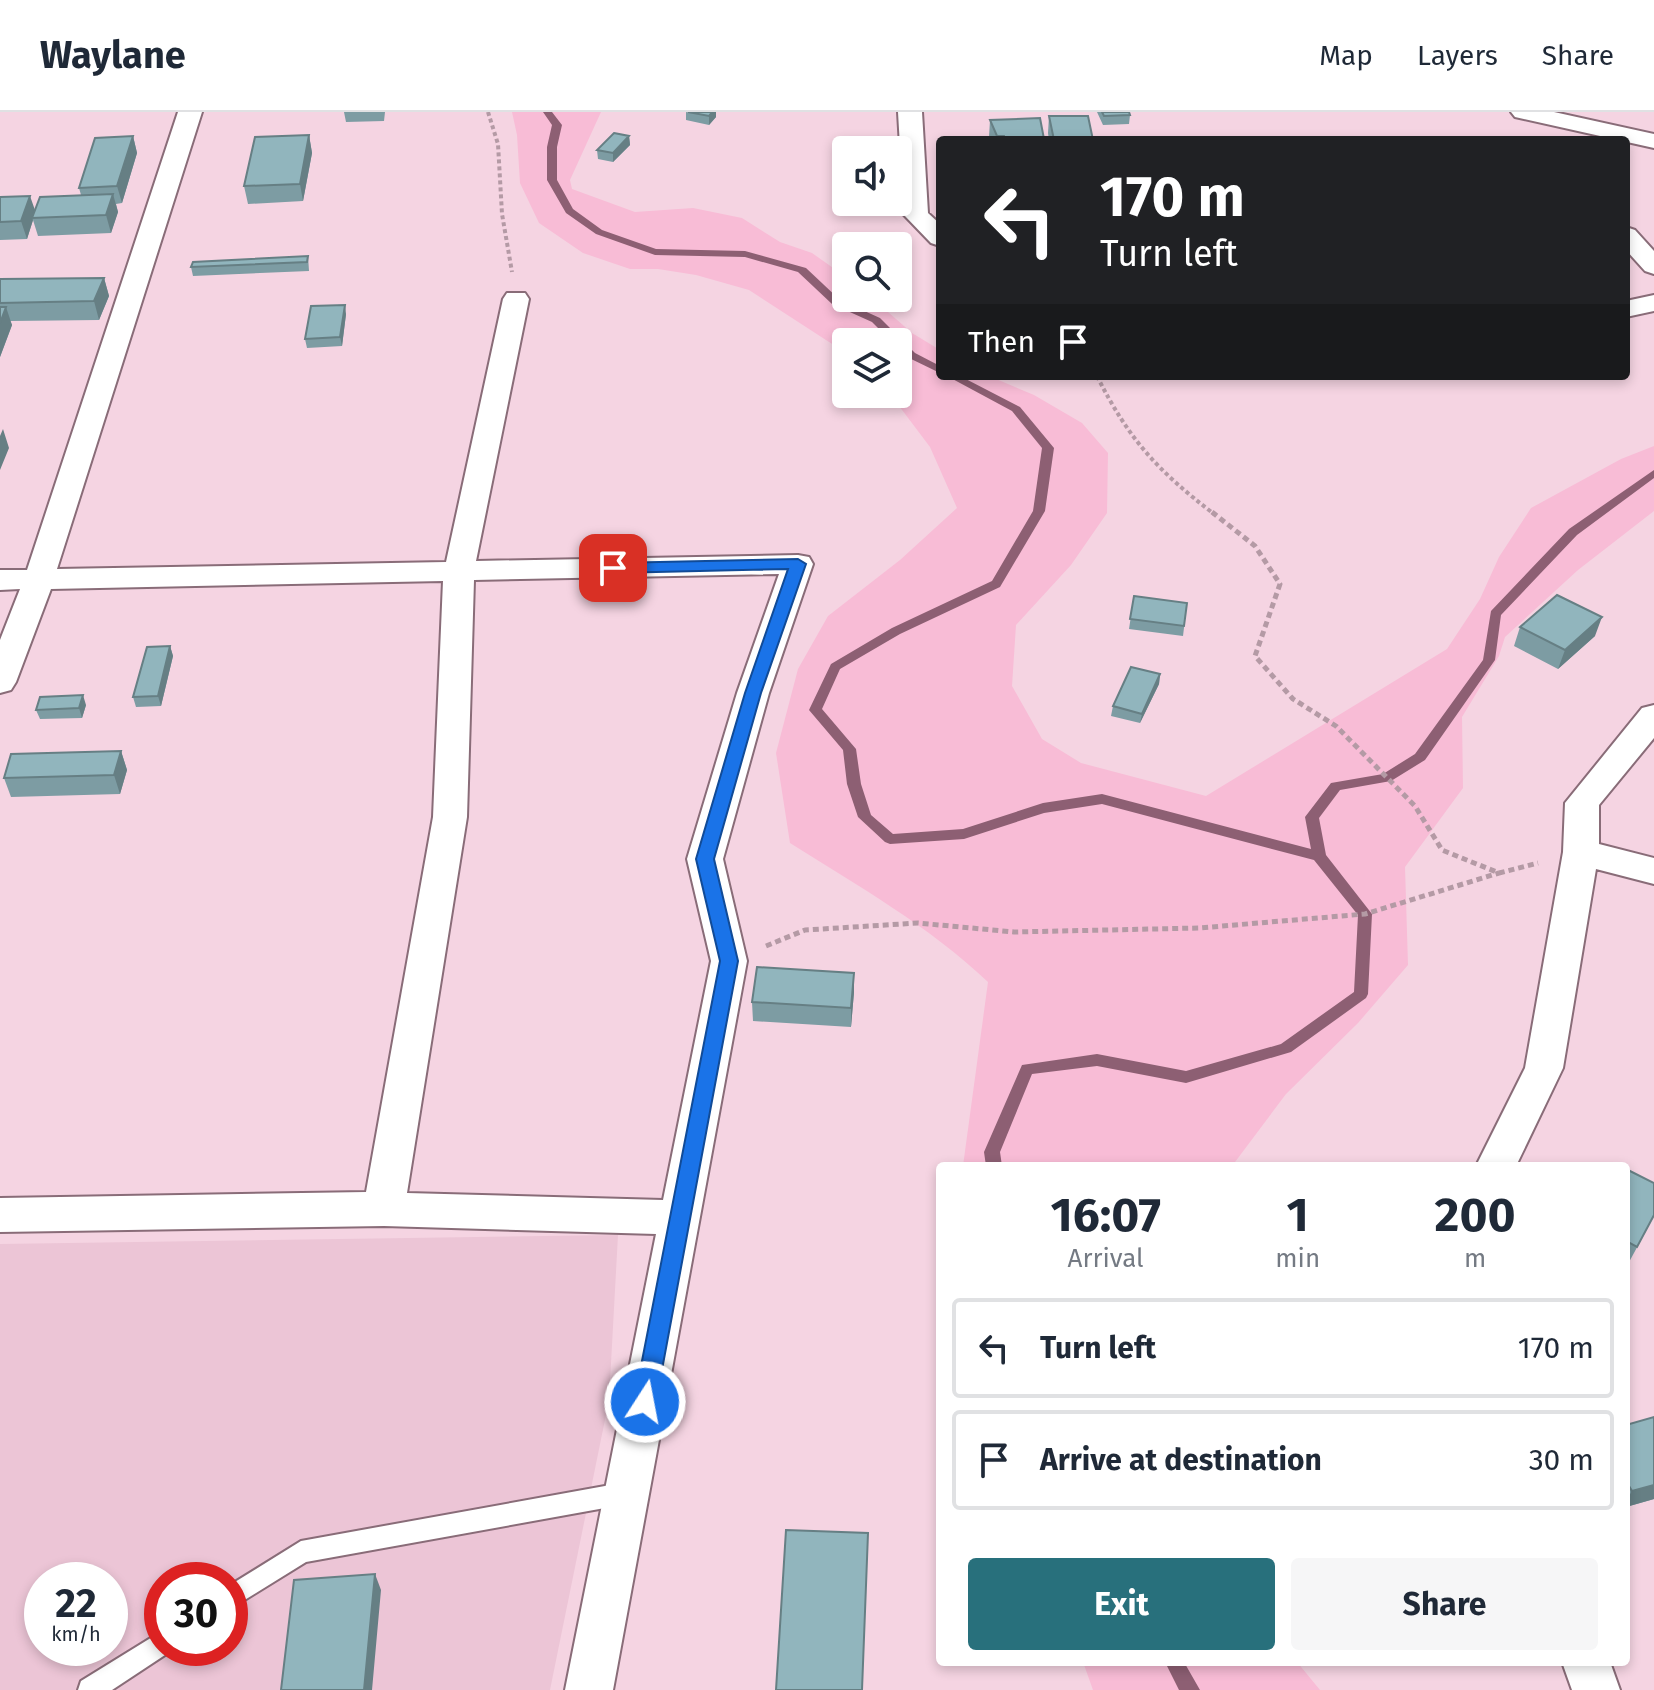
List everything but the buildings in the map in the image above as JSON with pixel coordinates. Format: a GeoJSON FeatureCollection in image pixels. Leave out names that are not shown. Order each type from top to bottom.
{"type":"FeatureCollection","features":[{"type":"Feature","properties":{"kind":"street"},"geometry":{"type":"LineString","coordinates":[[0,682],[39,579],[190,112]]}},
{"type":"Feature","properties":{"kind":"street"},"geometry":{"type":"LineString","coordinates":[[910,112],[928,214]]}},
{"type":"Feature","properties":{"kind":"street"},"geometry":{"type":"LineString","coordinates":[[1523,112],[1605,135]]}},
{"type":"Feature","properties":{"kind":"street"},"geometry":{"type":"LineString","coordinates":[[1630,138],[1654,141]]}},
{"type":"Feature","properties":{"kind":"street"},"geometry":{"type":"LineString","coordinates":[[1630,239],[1654,266]]}},
{"type":"Feature","properties":{"kind":"street"},"geometry":{"type":"LineString","coordinates":[[384,1209],[450,817],[459,571],[516,299]]}},
{"type":"Feature","properties":{"kind":"street"},"geometry":{"type":"LineString","coordinates":[[1630,308],[1654,303]]}},
{"type":"Feature","properties":{"kind":"street"},"geometry":{"type":"LineString","coordinates":[[0,580],[798,564],[753,693],[705,859],[729,961],[589,1690]]}},
{"type":"Feature","properties":{"kind":"street"},"geometry":{"type":"LineString","coordinates":[[1498,1162],[1544,1068],[1581,852],[1582,803],[1654,716]]}},
{"type":"Feature","properties":{"kind":"street"},"geometry":{"type":"LineString","coordinates":[[1581,852],[1654,871]]}},
{"type":"Feature","properties":{"kind":"street"},"geometry":{"type":"LineString","coordinates":[[0,1215],[384,1209],[681,1218]]}},
{"type":"Feature","properties":{"kind":"street"},"geometry":{"type":"LineString","coordinates":[[1587,1666],[1596,1690]]}},
{"type":"Feature","properties":{"kind":"lane"},"geometry":{"type":"LineString","coordinates":[[248,1586],[301,1552],[627,1493]]}},
{"type":"Feature","properties":{"kind":"lane"},"geometry":{"type":"LineString","coordinates":[[90,1690],[144,1655]]}},
{"type":"Feature","properties":{"kind":"path"},"geometry":{"type":"LineString","coordinates":[[488,112],[498,144],[502,214],[516,299]]}},
{"type":"Feature","properties":{"kind":"path"},"geometry":{"type":"LineString","coordinates":[[1099,380],[1118,418],[1166,477],[1255,546],[1280,584],[1255,656],[1293,699],[1336,726],[1415,806],[1442,850],[1499,873]]}},
{"type":"Feature","properties":{"kind":"path"},"geometry":{"type":"LineString","coordinates":[[729,961],[805,930],[918,923],[1014,932],[1199,928],[1365,914],[1499,873],[1581,852]]}},
{"type":"Feature","properties":{"kind":"shaded area"},"geometry":{"type":"Polygon","coordinates":[[[512,112],[601,112],[570,180],[572,189],[635,212],[693,208],[742,218],[780,242],[812,253],[832,267],[832,312],[888,312],[906,328],[832,328],[832,344],[749,290],[696,275],[658,269],[630,269],[583,253],[539,223],[520,183],[512,112]]]}},
{"type":"Feature","properties":{"kind":"shaded area"},"geometry":{"type":"Polygon","coordinates":[[[912,333],[936,348],[936,380],[998,380],[1034,395],[1082,423],[1108,453],[1107,513],[1071,565],[1016,625],[1012,686],[1042,739],[1081,763],[1206,796],[1447,649],[1480,599],[1499,557],[1531,508],[1621,459],[1654,446],[1654,511],[1578,570],[1505,637],[1499,656],[1462,717],[1463,788],[1405,867],[1408,965],[1358,1023],[1286,1094],[1235,1162],[964,1162],[988,982],[917,925],[790,843],[776,753],[798,669],[828,616],[900,560],[957,508],[930,447],[901,408],[912,408],[912,333]]]}},
{"type":"Feature","properties":{"kind":"shaded area"},"geometry":{"type":"Polygon","coordinates":[[[618,1235],[609,1400],[550,1690],[0,1690],[0,1244],[618,1235]]]}},
{"type":"Feature","properties":{"kind":"shaded area"},"geometry":{"type":"Polygon","coordinates":[[[1084,1666],[1300,1666],[1320,1690],[1093,1690],[1084,1666]]]}},
{"type":"Feature","properties":{"kind":"waterway"},"geometry":{"type":"LineString","coordinates":[[547,112],[557,125],[552,147],[552,180],[569,211],[599,232],[655,252],[745,254],[802,270],[836,302],[876,320],[911,355],[936,368]]}},
{"type":"Feature","properties":{"kind":"waterway"},"geometry":{"type":"LineString","coordinates":[[960,380],[1016,409],[1048,448],[1039,511],[996,584],[896,631],[835,667],[815,710],[849,749],[854,784],[865,817],[890,839],[964,834],[1043,808],[1102,799],[1319,856]]}},
{"type":"Feature","properties":{"kind":"waterway"},"geometry":{"type":"LineString","coordinates":[[1319,856],[1312,817],[1336,786],[1386,778],[1420,757],[1489,660],[1495,614],[1573,532],[1654,473]]}},
{"type":"Feature","properties":{"kind":"waterway"},"geometry":{"type":"LineString","coordinates":[[993,1162],[992,1152],[1027,1069],[1097,1060],[1186,1077],[1286,1048],[1361,994],[1365,914],[1319,856]]}},
{"type":"Feature","properties":{"kind":"waterway"},"geometry":{"type":"LineString","coordinates":[[1176,1666],[1190,1690]]}},
{"type":"Feature","properties":{"kind":"route"},"geometry":{"type":"LineString","coordinates":[[613,568],[798,564],[753,693],[705,859],[729,961],[645,1402]]}}]}
